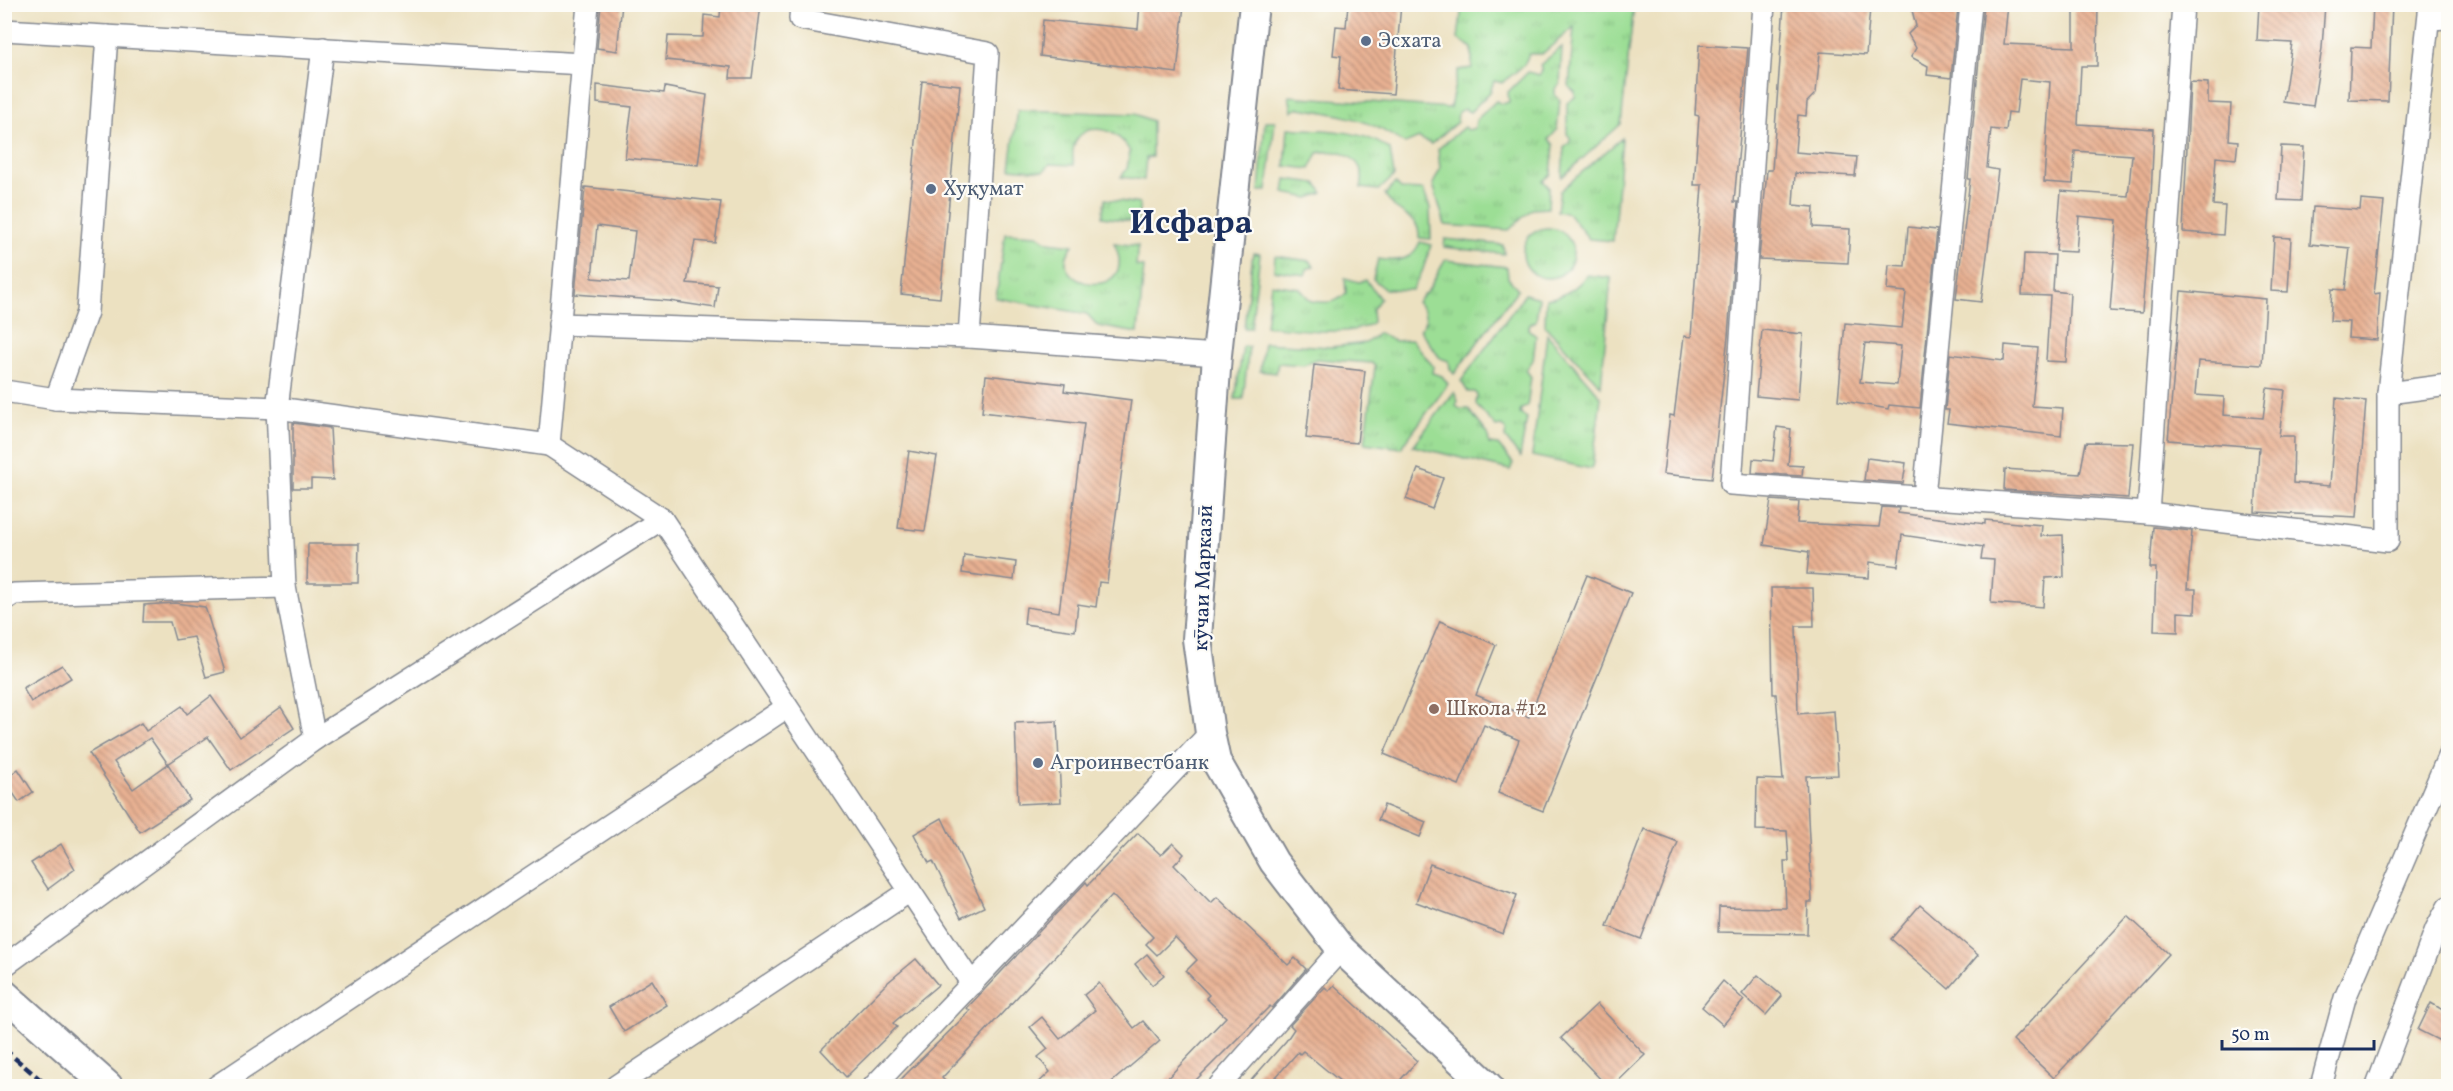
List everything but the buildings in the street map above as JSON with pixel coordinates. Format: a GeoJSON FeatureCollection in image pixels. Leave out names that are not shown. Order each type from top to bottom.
{"type":"FeatureCollection","features":[{"type":"Feature","properties":{"kind":"main road","name":"кӯчаи Марказӣ"},"geometry":{"type":"LineString","coordinates":[[1254,4],[1217,355],[1197,639],[1216,761],[1274,862],[1341,949],[1488,1086]]}},
{"type":"Feature","properties":{"kind":"main road"},"geometry":{"type":"LineString","coordinates":[[4,994],[108,1086]]}},
{"type":"Feature","properties":{"kind":"street"},"geometry":{"type":"LineString","coordinates":[[549,444],[588,4]]}},
{"type":"Feature","properties":{"kind":"street"},"geometry":{"type":"LineString","coordinates":[[801,4],[800,20],[988,53],[969,337]]}},
{"type":"Feature","properties":{"kind":"street"},"geometry":{"type":"LineString","coordinates":[[1764,4],[1731,484],[2148,513],[2388,541],[2388,393],[2436,14]]}},
{"type":"Feature","properties":{"kind":"street"},"geometry":{"type":"LineString","coordinates":[[1924,497],[1971,4]]}},
{"type":"Feature","properties":{"kind":"street"},"geometry":{"type":"LineString","coordinates":[[2148,513],[2183,4]]}},
{"type":"Feature","properties":{"kind":"street"},"geometry":{"type":"LineString","coordinates":[[4,30],[583,64]]}},
{"type":"Feature","properties":{"kind":"street"},"geometry":{"type":"LineString","coordinates":[[56,399],[87,312],[107,36]]}},
{"type":"Feature","properties":{"kind":"street"},"geometry":{"type":"LineString","coordinates":[[315,739],[285,586],[277,408],[323,48]]}},
{"type":"Feature","properties":{"kind":"street"},"geometry":{"type":"LineString","coordinates":[[559,324],[969,337],[1217,355]]}},
{"type":"Feature","properties":{"kind":"street"},"geometry":{"type":"LineString","coordinates":[[2388,393],[2448,385]]}},
{"type":"Feature","properties":{"kind":"street"},"geometry":{"type":"LineString","coordinates":[[4,391],[56,399],[277,408],[549,444],[662,519],[972,984]]}},
{"type":"Feature","properties":{"kind":"street"},"geometry":{"type":"LineString","coordinates":[[4,966],[315,739],[662,519]]}},
{"type":"Feature","properties":{"kind":"street"},"geometry":{"type":"LineString","coordinates":[[4,600],[14,594],[285,586]]}},
{"type":"Feature","properties":{"kind":"street"},"geometry":{"type":"LineString","coordinates":[[217,1086],[787,707]]}},
{"type":"Feature","properties":{"kind":"street"},"geometry":{"type":"LineString","coordinates":[[874,1086],[1210,733]]}},
{"type":"Feature","properties":{"kind":"street"},"geometry":{"type":"LineString","coordinates":[[2321,1086],[2345,998],[2448,757]]}},
{"type":"Feature","properties":{"kind":"street"},"geometry":{"type":"LineString","coordinates":[[616,1086],[910,891]]}},
{"type":"Feature","properties":{"kind":"street"},"geometry":{"type":"LineString","coordinates":[[2377,1086],[2436,928],[2448,907]]}},
{"type":"Feature","properties":{"kind":"street"},"geometry":{"type":"LineString","coordinates":[[1219,1086],[1341,949]]}},
{"type":"Feature","properties":{"kind":"green space"},"geometry":{"type":"Polygon","coordinates":[[[1462,5],[1634,5],[1621,124],[1562,177],[1564,147],[1570,142],[1567,134],[1567,103],[1575,97],[1575,92],[1569,87],[1574,27],[1542,54],[1529,54],[1524,65],[1502,83],[1494,81],[1490,92],[1470,112],[1464,109],[1458,112],[1457,122],[1431,144],[1419,138],[1405,144],[1379,128],[1355,119],[1300,108],[1292,111],[1289,96],[1450,108],[1458,70],[1472,68],[1472,48],[1458,39],[1462,5]]]}},
{"type":"Feature","properties":{"kind":"green space"},"geometry":{"type":"Polygon","coordinates":[[[1562,47],[1560,84],[1555,89],[1555,95],[1560,100],[1557,130],[1549,139],[1554,145],[1551,174],[1543,181],[1549,187],[1548,208],[1532,209],[1509,230],[1445,225],[1433,184],[1440,169],[1438,149],[1464,127],[1468,130],[1475,128],[1476,120],[1496,101],[1502,104],[1509,102],[1508,92],[1528,72],[1539,75],[1542,71],[1540,65],[1562,47]]]}},
{"type":"Feature","properties":{"kind":"green space"},"geometry":{"type":"Polygon","coordinates":[[[1018,110],[1135,114],[1152,121],[1152,157],[1146,158],[1144,180],[1121,177],[1127,169],[1130,152],[1113,133],[1102,130],[1083,133],[1076,140],[1073,151],[1074,165],[1050,164],[1044,171],[1010,168],[1018,110]]]}},
{"type":"Feature","properties":{"kind":"green space"},"geometry":{"type":"Polygon","coordinates":[[[1265,121],[1275,121],[1267,191],[1259,191],[1265,121]]]}},
{"type":"Feature","properties":{"kind":"green space"},"geometry":{"type":"Polygon","coordinates":[[[1288,128],[1355,134],[1379,143],[1390,150],[1394,176],[1379,190],[1361,188],[1361,170],[1357,163],[1344,154],[1336,152],[1318,153],[1310,169],[1285,166],[1288,128]]]}},
{"type":"Feature","properties":{"kind":"green space"},"geometry":{"type":"Polygon","coordinates":[[[1622,138],[1613,241],[1589,239],[1569,214],[1557,211],[1560,191],[1622,138]]]}},
{"type":"Feature","properties":{"kind":"green space"},"geometry":{"type":"Polygon","coordinates":[[[1286,179],[1316,183],[1323,193],[1309,198],[1284,193],[1286,179]]]}},
{"type":"Feature","properties":{"kind":"green space"},"geometry":{"type":"Polygon","coordinates":[[[1395,183],[1401,189],[1423,190],[1430,208],[1431,239],[1419,238],[1416,224],[1396,209],[1385,195],[1395,183]]]}},
{"type":"Feature","properties":{"kind":"green space"},"geometry":{"type":"Polygon","coordinates":[[[1105,199],[1140,204],[1137,222],[1102,217],[1105,199]]]}},
{"type":"Feature","properties":{"kind":"green space"},"geometry":{"type":"Polygon","coordinates":[[[1553,228],[1566,235],[1572,243],[1572,263],[1566,271],[1558,277],[1543,278],[1530,271],[1524,263],[1523,248],[1530,235],[1538,229],[1553,228]]]}},
{"type":"Feature","properties":{"kind":"green space"},"geometry":{"type":"Polygon","coordinates":[[[1005,233],[1038,235],[1048,242],[1073,245],[1066,260],[1069,272],[1079,280],[1092,283],[1105,282],[1115,275],[1119,262],[1114,243],[1138,246],[1136,266],[1144,267],[1138,333],[1098,326],[1087,314],[996,298],[1005,233]]]}},
{"type":"Feature","properties":{"kind":"green space"},"geometry":{"type":"Polygon","coordinates":[[[1445,239],[1503,245],[1504,254],[1444,247],[1445,239]]]}},
{"type":"Feature","properties":{"kind":"green space"},"geometry":{"type":"Polygon","coordinates":[[[1420,242],[1431,245],[1422,272],[1412,290],[1385,289],[1373,279],[1378,259],[1398,260],[1408,257],[1420,242]]]}},
{"type":"Feature","properties":{"kind":"green space"},"geometry":{"type":"Polygon","coordinates":[[[1253,253],[1260,254],[1251,328],[1244,328],[1253,253]]]}},
{"type":"Feature","properties":{"kind":"green space"},"geometry":{"type":"Polygon","coordinates":[[[1275,256],[1310,261],[1314,266],[1307,269],[1305,275],[1274,270],[1275,256]]]}},
{"type":"Feature","properties":{"kind":"green space"},"geometry":{"type":"Polygon","coordinates":[[[1445,260],[1507,267],[1508,278],[1518,289],[1454,374],[1450,369],[1449,361],[1440,358],[1420,330],[1426,320],[1424,311],[1417,302],[1429,289],[1445,260]]]}},
{"type":"Feature","properties":{"kind":"green space"},"geometry":{"type":"Polygon","coordinates":[[[1587,275],[1611,278],[1601,386],[1545,326],[1546,299],[1569,292],[1587,275]]]}},
{"type":"Feature","properties":{"kind":"green space"},"geometry":{"type":"Polygon","coordinates":[[[1345,278],[1359,282],[1366,280],[1380,299],[1372,310],[1373,322],[1352,330],[1337,331],[1266,326],[1271,284],[1299,288],[1311,301],[1326,302],[1334,301],[1346,293],[1345,278]]]}},
{"type":"Feature","properties":{"kind":"green space"},"geometry":{"type":"Polygon","coordinates":[[[1525,294],[1539,298],[1536,321],[1530,324],[1528,329],[1536,336],[1533,360],[1526,370],[1531,377],[1527,407],[1521,409],[1520,414],[1527,418],[1520,457],[1505,438],[1506,429],[1501,426],[1496,427],[1476,405],[1477,395],[1474,392],[1468,392],[1461,381],[1525,294]]]}},
{"type":"Feature","properties":{"kind":"green space"},"geometry":{"type":"Polygon","coordinates":[[[1379,333],[1394,341],[1412,340],[1433,366],[1432,373],[1442,376],[1448,384],[1401,448],[1365,443],[1375,367],[1372,363],[1316,359],[1304,365],[1278,363],[1276,373],[1260,371],[1264,343],[1331,347],[1366,343],[1379,333]]]}},
{"type":"Feature","properties":{"kind":"green space"},"geometry":{"type":"Polygon","coordinates":[[[1547,334],[1601,397],[1592,469],[1532,456],[1547,334]]]}},
{"type":"Feature","properties":{"kind":"green space"},"geometry":{"type":"Polygon","coordinates":[[[1243,346],[1249,347],[1243,399],[1235,399],[1243,346]]]}},
{"type":"Feature","properties":{"kind":"green space"},"geometry":{"type":"Polygon","coordinates":[[[1454,392],[1458,401],[1456,406],[1460,409],[1468,409],[1488,434],[1489,444],[1498,445],[1513,463],[1510,470],[1413,446],[1454,392]]]}},
{"type":"Feature","properties":{"kind":"railway"},"geometry":{"type":"LineString","coordinates":[[4,1049],[48,1086]]}},
{"type":"Feature","properties":{"kind":"place","name":"Эсхата"},"geometry":{"type":"Point","coordinates":[1366,41]}},
{"type":"Feature","properties":{"kind":"place","name":"Хуқумат"},"geometry":{"type":"Point","coordinates":[931,189]}},
{"type":"Feature","properties":{"kind":"place","name":"Школа #12"},"geometry":{"type":"Point","coordinates":[1434,709]}},
{"type":"Feature","properties":{"kind":"place","name":"Агроинвестбанк"},"geometry":{"type":"Point","coordinates":[1038,763]}},
{"type":"Feature","properties":{"kind":"district","name":"Исфара"},"geometry":{"type":"Point","coordinates":[1191,225]}}]}
